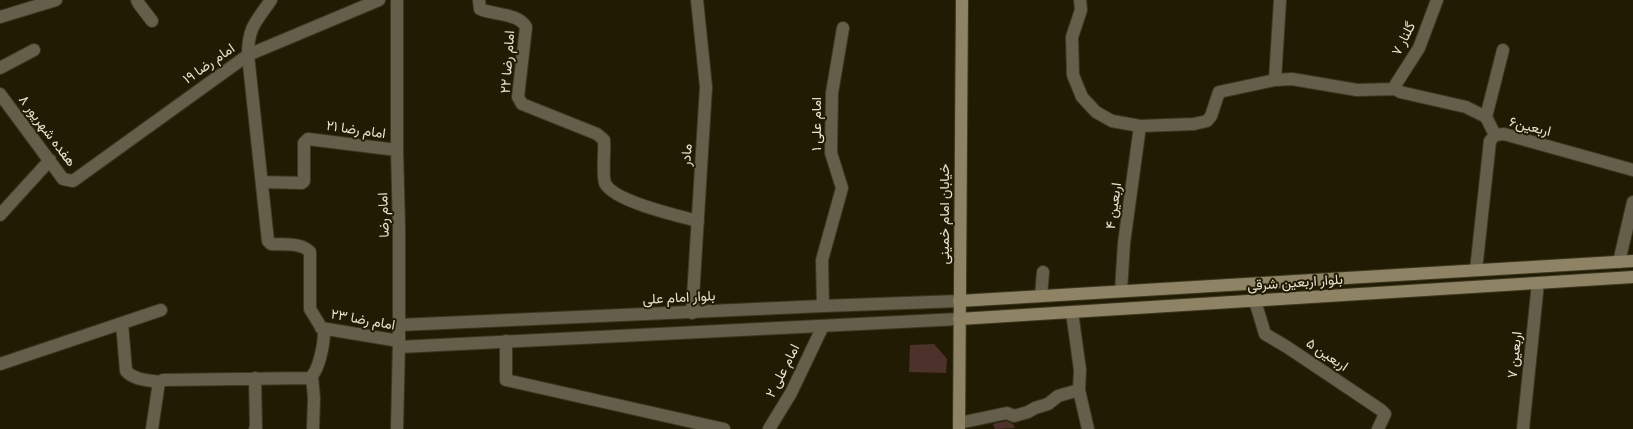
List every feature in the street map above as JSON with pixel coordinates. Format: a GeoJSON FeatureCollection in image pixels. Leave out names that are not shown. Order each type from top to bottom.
{"type":"FeatureCollection","features":[{"type":"Feature","properties":{"kind":"main road","name":"خیابان امام خمینی"},"geometry":{"type":"LineString","coordinates":[[959,426],[962,0]]}},
{"type":"Feature","properties":{"kind":"main road","name":"بلوار اربعین شرقی"},"geometry":{"type":"LineString","coordinates":[[960,301],[1633,261]]}},
{"type":"Feature","properties":{"kind":"main road","name":"بلوار اربعین شرقی"},"geometry":{"type":"LineString","coordinates":[[959,319],[1633,277]]}},
{"type":"Feature","properties":{"kind":"street"},"geometry":{"type":"LineString","coordinates":[[0,16],[56,0]]}},
{"type":"Feature","properties":{"kind":"street"},"geometry":{"type":"LineString","coordinates":[[138,0],[152,21]]}},
{"type":"Feature","properties":{"kind":"street"},"geometry":{"type":"LineString","coordinates":[[122,323],[126,371],[131,376],[138,378],[159,382],[167,379],[308,378],[316,370],[324,332],[310,309],[310,252],[306,247],[299,245],[271,244],[268,241],[248,55],[250,32],[271,0]]}},
{"type":"Feature","properties":{"kind":"street","name":"امام رضا ۱۹"},"geometry":{"type":"LineString","coordinates":[[73,180],[248,55],[379,0]]}},
{"type":"Feature","properties":{"kind":"street","name":"امام رضا"},"geometry":{"type":"LineString","coordinates":[[397,429],[399,344],[399,228],[396,150],[398,0]]}},
{"type":"Feature","properties":{"kind":"street","name":"امام رضا ۲۲"},"geometry":{"type":"LineString","coordinates":[[479,0],[480,9],[516,18],[524,23],[526,27],[518,98],[522,104],[597,134],[604,140],[604,182],[610,189],[645,207],[698,221]]}},
{"type":"Feature","properties":{"kind":"street","name":"مادر"},"geometry":{"type":"LineString","coordinates":[[692,313],[706,87],[698,0]]}},
{"type":"Feature","properties":{"kind":"street"},"geometry":{"type":"LineString","coordinates":[[1080,0],[1081,10],[1072,37],[1071,58],[1073,76],[1082,97],[1096,112],[1112,121],[1140,126],[1194,124],[1207,121],[1214,109],[1219,92],[1276,80],[1292,79],[1357,90],[1396,89],[1400,92],[1466,108],[1486,117],[1495,135]]}},
{"type":"Feature","properties":{"kind":"street"},"geometry":{"type":"LineString","coordinates":[[1276,80],[1280,0]]}},
{"type":"Feature","properties":{"kind":"street","name":"گلنار ۷"},"geometry":{"type":"LineString","coordinates":[[1396,89],[1396,84],[1419,48],[1437,0]]}},
{"type":"Feature","properties":{"kind":"street","name":"امام علی ۱"},"geometry":{"type":"LineString","coordinates":[[823,306],[822,260],[842,188],[831,153],[832,93],[843,28]]}},
{"type":"Feature","properties":{"kind":"street"},"geometry":{"type":"LineString","coordinates":[[0,68],[34,50]]}},
{"type":"Feature","properties":{"kind":"street"},"geometry":{"type":"LineString","coordinates":[[1486,117],[1503,50]]}},
{"type":"Feature","properties":{"kind":"street","name":"هفده شهریور ۸"},"geometry":{"type":"LineString","coordinates":[[0,94],[63,179],[73,180]]}},
{"type":"Feature","properties":{"kind":"street","name":"اربعین ۴"},"geometry":{"type":"LineString","coordinates":[[1121,291],[1124,243],[1140,126]]}},
{"type":"Feature","properties":{"kind":"street","name":"اربعین۶"},"geometry":{"type":"LineString","coordinates":[[1476,270],[1490,141],[1495,135],[1504,134],[1633,170]]}},
{"type":"Feature","properties":{"kind":"street","name":"امام رضا ۲۱"},"geometry":{"type":"LineString","coordinates":[[262,182],[304,181],[304,143],[308,139],[396,150]]}},
{"type":"Feature","properties":{"kind":"street"},"geometry":{"type":"LineString","coordinates":[[0,215],[50,160]]}},
{"type":"Feature","properties":{"kind":"street"},"geometry":{"type":"LineString","coordinates":[[1619,262],[1633,202]]}},
{"type":"Feature","properties":{"kind":"street"},"geometry":{"type":"LineString","coordinates":[[1041,296],[1043,272]]}},
{"type":"Feature","properties":{"kind":"street","name":"اربعین ۷"},"geometry":{"type":"LineString","coordinates":[[1523,429],[1538,283]]}},
{"type":"Feature","properties":{"kind":"street","name":"بلوار امام علی"},"geometry":{"type":"LineString","coordinates":[[399,325],[960,301]]}},
{"type":"Feature","properties":{"kind":"street","name":"اربعین ۵"},"geometry":{"type":"LineString","coordinates":[[1255,301],[1265,334],[1381,410],[1385,414],[1378,429]]}},
{"type":"Feature","properties":{"kind":"street"},"geometry":{"type":"LineString","coordinates":[[0,364],[161,310]]}},
{"type":"Feature","properties":{"kind":"street"},"geometry":{"type":"LineString","coordinates":[[1072,312],[1080,370],[1079,390],[1088,429]]}},
{"type":"Feature","properties":{"kind":"street"},"geometry":{"type":"LineString","coordinates":[[399,344],[506,341],[959,319]]}},
{"type":"Feature","properties":{"kind":"street","name":"امام علی ۲"},"geometry":{"type":"LineString","coordinates":[[769,429],[791,393],[822,326]]}},
{"type":"Feature","properties":{"kind":"street","name":"امام رضا ۲۳"},"geometry":{"type":"LineString","coordinates":[[321,328],[399,344]]}},
{"type":"Feature","properties":{"kind":"street"},"geometry":{"type":"LineString","coordinates":[[506,341],[506,380],[724,429]]}},
{"type":"Feature","properties":{"kind":"street"},"geometry":{"type":"LineString","coordinates":[[312,376],[314,398],[313,429]]}},
{"type":"Feature","properties":{"kind":"street"},"geometry":{"type":"LineString","coordinates":[[255,378],[255,429]]}},
{"type":"Feature","properties":{"kind":"street"},"geometry":{"type":"LineString","coordinates":[[152,429],[159,382]]}},
{"type":"Feature","properties":{"kind":"street"},"geometry":{"type":"LineString","coordinates":[[959,426],[1007,413],[1014,416],[1028,412],[1048,404],[1058,396],[1079,390]]}},
{"type":"Feature","properties":{"kind":"building"},"geometry":{"type":"Polygon","coordinates":[[[934,344],[947,359],[946,373],[909,372],[910,345],[934,344]]]}},
{"type":"Feature","properties":{"kind":"building"},"geometry":{"type":"Polygon","coordinates":[[[1006,421],[1013,424],[1015,428],[995,429],[993,424],[1006,421]]]}}]}
